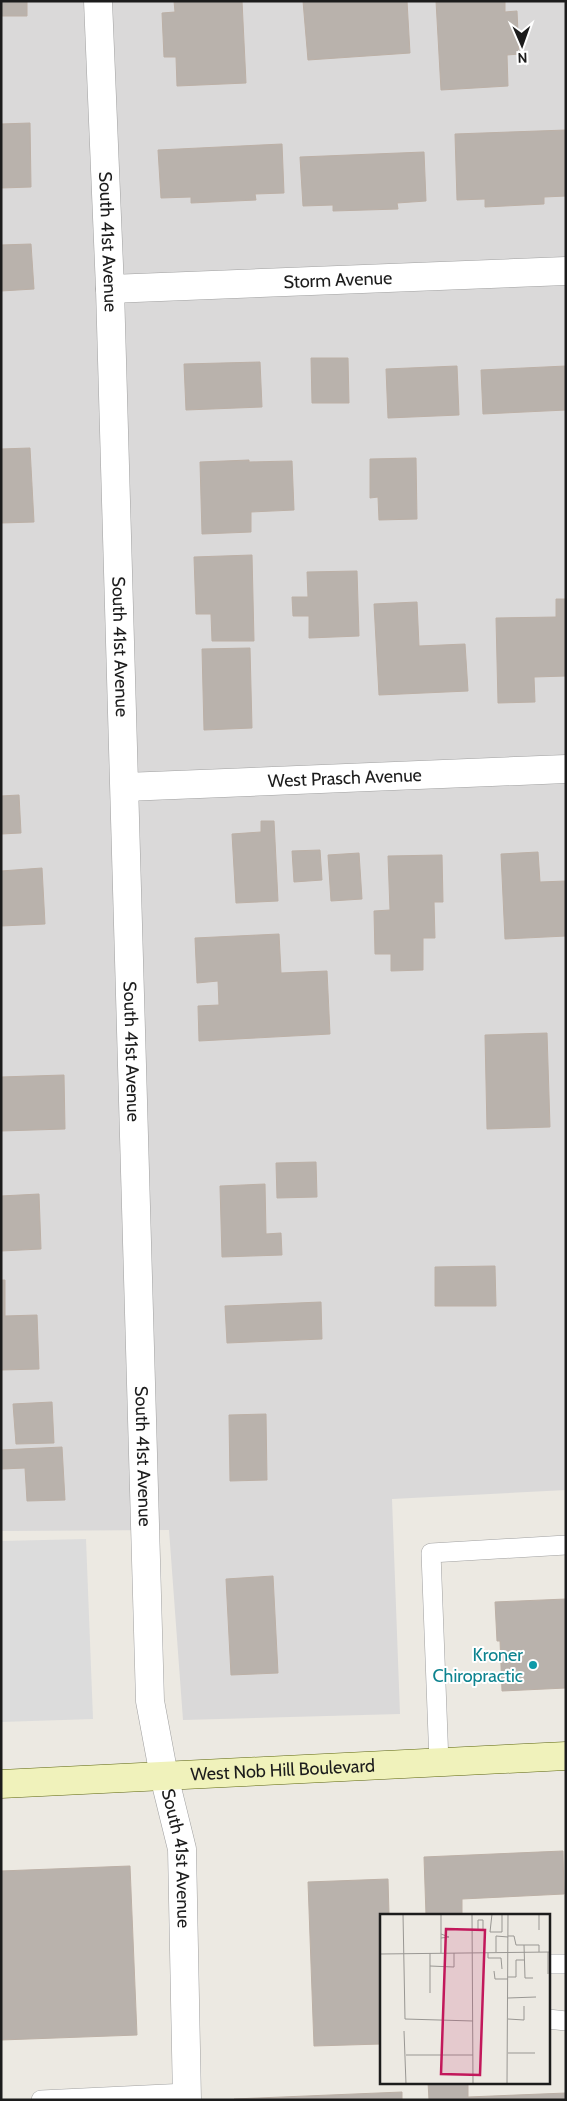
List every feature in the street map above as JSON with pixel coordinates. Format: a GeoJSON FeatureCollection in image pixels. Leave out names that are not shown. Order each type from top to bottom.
{"type":"FeatureCollection","features":[{"type":"Feature","properties":{"kind":"main road","name":"West Nob Hill Boulevard"},"geometry":{"type":"LineString","coordinates":[[1,1784],[566,1756]]}},
{"type":"Feature","properties":{"kind":"street","name":"South 41st Avenue"},"geometry":{"type":"LineString","coordinates":[[98,1],[110,288],[150,1701],[164,1776],[182,1849],[187,2097]]}},
{"type":"Feature","properties":{"kind":"street","name":"Storm Avenue"},"geometry":{"type":"LineString","coordinates":[[110,288],[566,271]]}},
{"type":"Feature","properties":{"kind":"street","name":"West Prasch Avenue"},"geometry":{"type":"LineString","coordinates":[[124,787],[566,769]]}},
{"type":"Feature","properties":{"kind":"lane"},"geometry":{"type":"LineString","coordinates":[[439,1763],[431,1553],[566,1545]]}},
{"type":"Feature","properties":{"kind":"lane"},"geometry":{"type":"LineString","coordinates":[[550,1964],[566,1964]]}},
{"type":"Feature","properties":{"kind":"lane"},"geometry":{"type":"LineString","coordinates":[[550,2019],[566,2021]]}},
{"type":"Feature","properties":{"kind":"lane"},"geometry":{"type":"LineString","coordinates":[[42,2100],[187,2097]]}},
{"type":"Feature","properties":{"kind":"shaded area"},"geometry":{"type":"Polygon","coordinates":[[[1,1],[566,1],[566,1490],[392,1499],[400,1714],[183,1720],[169,1530],[1,1531],[1,1]]]}},
{"type":"Feature","properties":{"kind":"shaded area"},"geometry":{"type":"Polygon","coordinates":[[[86,1539],[93,1719],[1,1722],[1,1541],[86,1539]]]}},
{"type":"Feature","properties":{"kind":"building"},"geometry":{"type":"Polygon","coordinates":[[[1,1],[27,1],[27,16],[1,16],[1,1]]]}},
{"type":"Feature","properties":{"kind":"building"},"geometry":{"type":"Polygon","coordinates":[[[174,1],[242,1],[246,83],[177,86],[176,57],[164,57],[162,13],[175,12],[174,1]]]}},
{"type":"Feature","properties":{"kind":"building"},"geometry":{"type":"Polygon","coordinates":[[[303,1],[407,1],[410,53],[308,60],[303,1]]]}},
{"type":"Feature","properties":{"kind":"building"},"geometry":{"type":"Polygon","coordinates":[[[436,1],[505,1],[505,12],[517,11],[519,54],[507,55],[508,86],[441,90],[436,1]]]}},
{"type":"Feature","properties":{"kind":"building"},"geometry":{"type":"Polygon","coordinates":[[[30,123],[31,187],[1,188],[1,124],[30,123]]]}},
{"type":"Feature","properties":{"kind":"building"},"geometry":{"type":"Polygon","coordinates":[[[566,130],[566,196],[544,197],[544,204],[485,207],[485,199],[457,200],[455,134],[566,130]]]}},
{"type":"Feature","properties":{"kind":"building"},"geometry":{"type":"Polygon","coordinates":[[[282,144],[284,193],[255,194],[256,200],[191,203],[191,197],[161,198],[158,150],[282,144]]]}},
{"type":"Feature","properties":{"kind":"building"},"geometry":{"type":"Polygon","coordinates":[[[424,152],[426,201],[397,203],[398,209],[333,211],[333,205],[303,206],[300,157],[424,152]]]}},
{"type":"Feature","properties":{"kind":"building"},"geometry":{"type":"Polygon","coordinates":[[[31,244],[34,289],[1,291],[1,245],[31,244]]]}},
{"type":"Feature","properties":{"kind":"building"},"geometry":{"type":"Polygon","coordinates":[[[311,358],[348,358],[349,403],[312,403],[311,358]]]}},
{"type":"Feature","properties":{"kind":"building"},"geometry":{"type":"Polygon","coordinates":[[[260,362],[262,407],[186,410],[184,364],[260,362]]]}},
{"type":"Feature","properties":{"kind":"building"},"geometry":{"type":"Polygon","coordinates":[[[457,366],[459,415],[388,418],[386,369],[457,366]]]}},
{"type":"Feature","properties":{"kind":"building"},"geometry":{"type":"Polygon","coordinates":[[[566,366],[566,410],[483,414],[481,370],[566,366]]]}},
{"type":"Feature","properties":{"kind":"building"},"geometry":{"type":"Polygon","coordinates":[[[30,448],[34,522],[1,523],[1,449],[30,448]]]}},
{"type":"Feature","properties":{"kind":"building"},"geometry":{"type":"Polygon","coordinates":[[[416,458],[417,519],[379,520],[378,497],[370,498],[370,459],[416,458]]]}},
{"type":"Feature","properties":{"kind":"building"},"geometry":{"type":"Polygon","coordinates":[[[249,460],[249,462],[292,461],[294,510],[251,512],[251,532],[202,534],[200,462],[249,460]]]}},
{"type":"Feature","properties":{"kind":"building"},"geometry":{"type":"Polygon","coordinates":[[[252,555],[254,641],[212,641],[211,614],[196,614],[194,557],[252,555]]]}},
{"type":"Feature","properties":{"kind":"building"},"geometry":{"type":"Polygon","coordinates":[[[357,571],[359,636],[309,638],[309,616],[293,616],[292,597],[308,597],[307,572],[357,571]]]}},
{"type":"Feature","properties":{"kind":"building"},"geometry":{"type":"Polygon","coordinates":[[[556,599],[566,599],[566,676],[534,677],[535,702],[498,703],[496,618],[556,617],[556,599]]]}},
{"type":"Feature","properties":{"kind":"building"},"geometry":{"type":"Polygon","coordinates":[[[417,602],[419,646],[465,644],[468,691],[379,695],[374,604],[417,602]]]}},
{"type":"Feature","properties":{"kind":"building"},"geometry":{"type":"Polygon","coordinates":[[[250,648],[252,728],[204,730],[202,649],[250,648]]]}},
{"type":"Feature","properties":{"kind":"building"},"geometry":{"type":"Polygon","coordinates":[[[19,795],[21,833],[1,834],[1,796],[19,795]]]}},
{"type":"Feature","properties":{"kind":"building"},"geometry":{"type":"Polygon","coordinates":[[[261,821],[274,821],[278,901],[236,903],[232,834],[261,832],[261,821]]]}},
{"type":"Feature","properties":{"kind":"building"},"geometry":{"type":"Polygon","coordinates":[[[320,850],[322,880],[294,882],[292,851],[320,850]]]}},
{"type":"Feature","properties":{"kind":"building"},"geometry":{"type":"Polygon","coordinates":[[[538,852],[540,882],[566,881],[566,936],[505,939],[501,854],[538,852]]]}},
{"type":"Feature","properties":{"kind":"building"},"geometry":{"type":"Polygon","coordinates":[[[359,853],[362,899],[331,901],[328,855],[359,853]]]}},
{"type":"Feature","properties":{"kind":"building"},"geometry":{"type":"Polygon","coordinates":[[[442,855],[443,902],[434,902],[435,938],[423,938],[423,970],[391,971],[391,954],[375,954],[374,911],[390,910],[388,856],[442,855]]]}},
{"type":"Feature","properties":{"kind":"building"},"geometry":{"type":"Polygon","coordinates":[[[42,868],[45,924],[1,926],[1,871],[42,868]]]}},
{"type":"Feature","properties":{"kind":"building"},"geometry":{"type":"Polygon","coordinates":[[[279,934],[281,973],[327,971],[330,1034],[199,1041],[198,1006],[219,1005],[218,981],[197,983],[195,938],[279,934]]]}},
{"type":"Feature","properties":{"kind":"building"},"geometry":{"type":"Polygon","coordinates":[[[547,1033],[550,1127],[487,1129],[485,1035],[547,1033]]]}},
{"type":"Feature","properties":{"kind":"building"},"geometry":{"type":"Polygon","coordinates":[[[64,1075],[65,1129],[1,1131],[1,1077],[64,1075]]]}},
{"type":"Feature","properties":{"kind":"building"},"geometry":{"type":"Polygon","coordinates":[[[316,1162],[317,1197],[277,1198],[276,1163],[316,1162]]]}},
{"type":"Feature","properties":{"kind":"building"},"geometry":{"type":"Polygon","coordinates":[[[265,1184],[266,1234],[281,1233],[282,1255],[222,1257],[220,1186],[265,1184]]]}},
{"type":"Feature","properties":{"kind":"building"},"geometry":{"type":"Polygon","coordinates":[[[39,1194],[41,1249],[1,1251],[1,1196],[39,1194]]]}},
{"type":"Feature","properties":{"kind":"building"},"geometry":{"type":"Polygon","coordinates":[[[495,1266],[496,1306],[435,1306],[435,1267],[495,1266]]]}},
{"type":"Feature","properties":{"kind":"building"},"geometry":{"type":"Polygon","coordinates":[[[1,1280],[5,1280],[5,1316],[37,1315],[39,1369],[1,1370],[1,1280]]]}},
{"type":"Feature","properties":{"kind":"building"},"geometry":{"type":"Polygon","coordinates":[[[321,1302],[322,1339],[227,1343],[225,1306],[321,1302]]]}},
{"type":"Feature","properties":{"kind":"building"},"geometry":{"type":"Polygon","coordinates":[[[52,1402],[54,1443],[16,1444],[13,1404],[52,1402]]]}},
{"type":"Feature","properties":{"kind":"building"},"geometry":{"type":"Polygon","coordinates":[[[266,1414],[267,1480],[230,1481],[229,1415],[266,1414]]]}},
{"type":"Feature","properties":{"kind":"building"},"geometry":{"type":"Polygon","coordinates":[[[62,1447],[65,1500],[27,1501],[25,1468],[1,1469],[1,1450],[62,1447]]]}},
{"type":"Feature","properties":{"kind":"building"},"geometry":{"type":"Polygon","coordinates":[[[273,1576],[278,1673],[231,1675],[226,1579],[273,1576]]]}},
{"type":"Feature","properties":{"kind":"building","name":"Kroner Chiropractic"},"geometry":{"type":"Polygon","coordinates":[[[566,1599],[566,1688],[502,1691],[500,1641],[497,1641],[495,1602],[566,1599]]]}},
{"type":"Feature","properties":{"kind":"building"},"geometry":{"type":"Polygon","coordinates":[[[563,1851],[564,1894],[462,1899],[462,1914],[426,1914],[424,1857],[563,1851]]]}},
{"type":"Feature","properties":{"kind":"building"},"geometry":{"type":"Polygon","coordinates":[[[130,1866],[137,2035],[1,2040],[1,1871],[130,1866]]]}},
{"type":"Feature","properties":{"kind":"building"},"geometry":{"type":"Polygon","coordinates":[[[388,1879],[389,1914],[380,1914],[380,2044],[314,2046],[308,1882],[388,1879]]]}},
{"type":"Feature","properties":{"kind":"building"},"geometry":{"type":"Polygon","coordinates":[[[428,2084],[468,2084],[468,2097],[566,2093],[566,2100],[429,2100],[428,2084]]]}},
{"type":"Feature","properties":{"kind":"building"},"geometry":{"type":"Polygon","coordinates":[[[402,2092],[402,2100],[234,2100],[234,2099],[402,2092]]]}},
{"type":"Feature","properties":{"kind":"place","name":"Kroner Chiropractic"},"geometry":{"type":"Point","coordinates":[533,1665]}}]}
